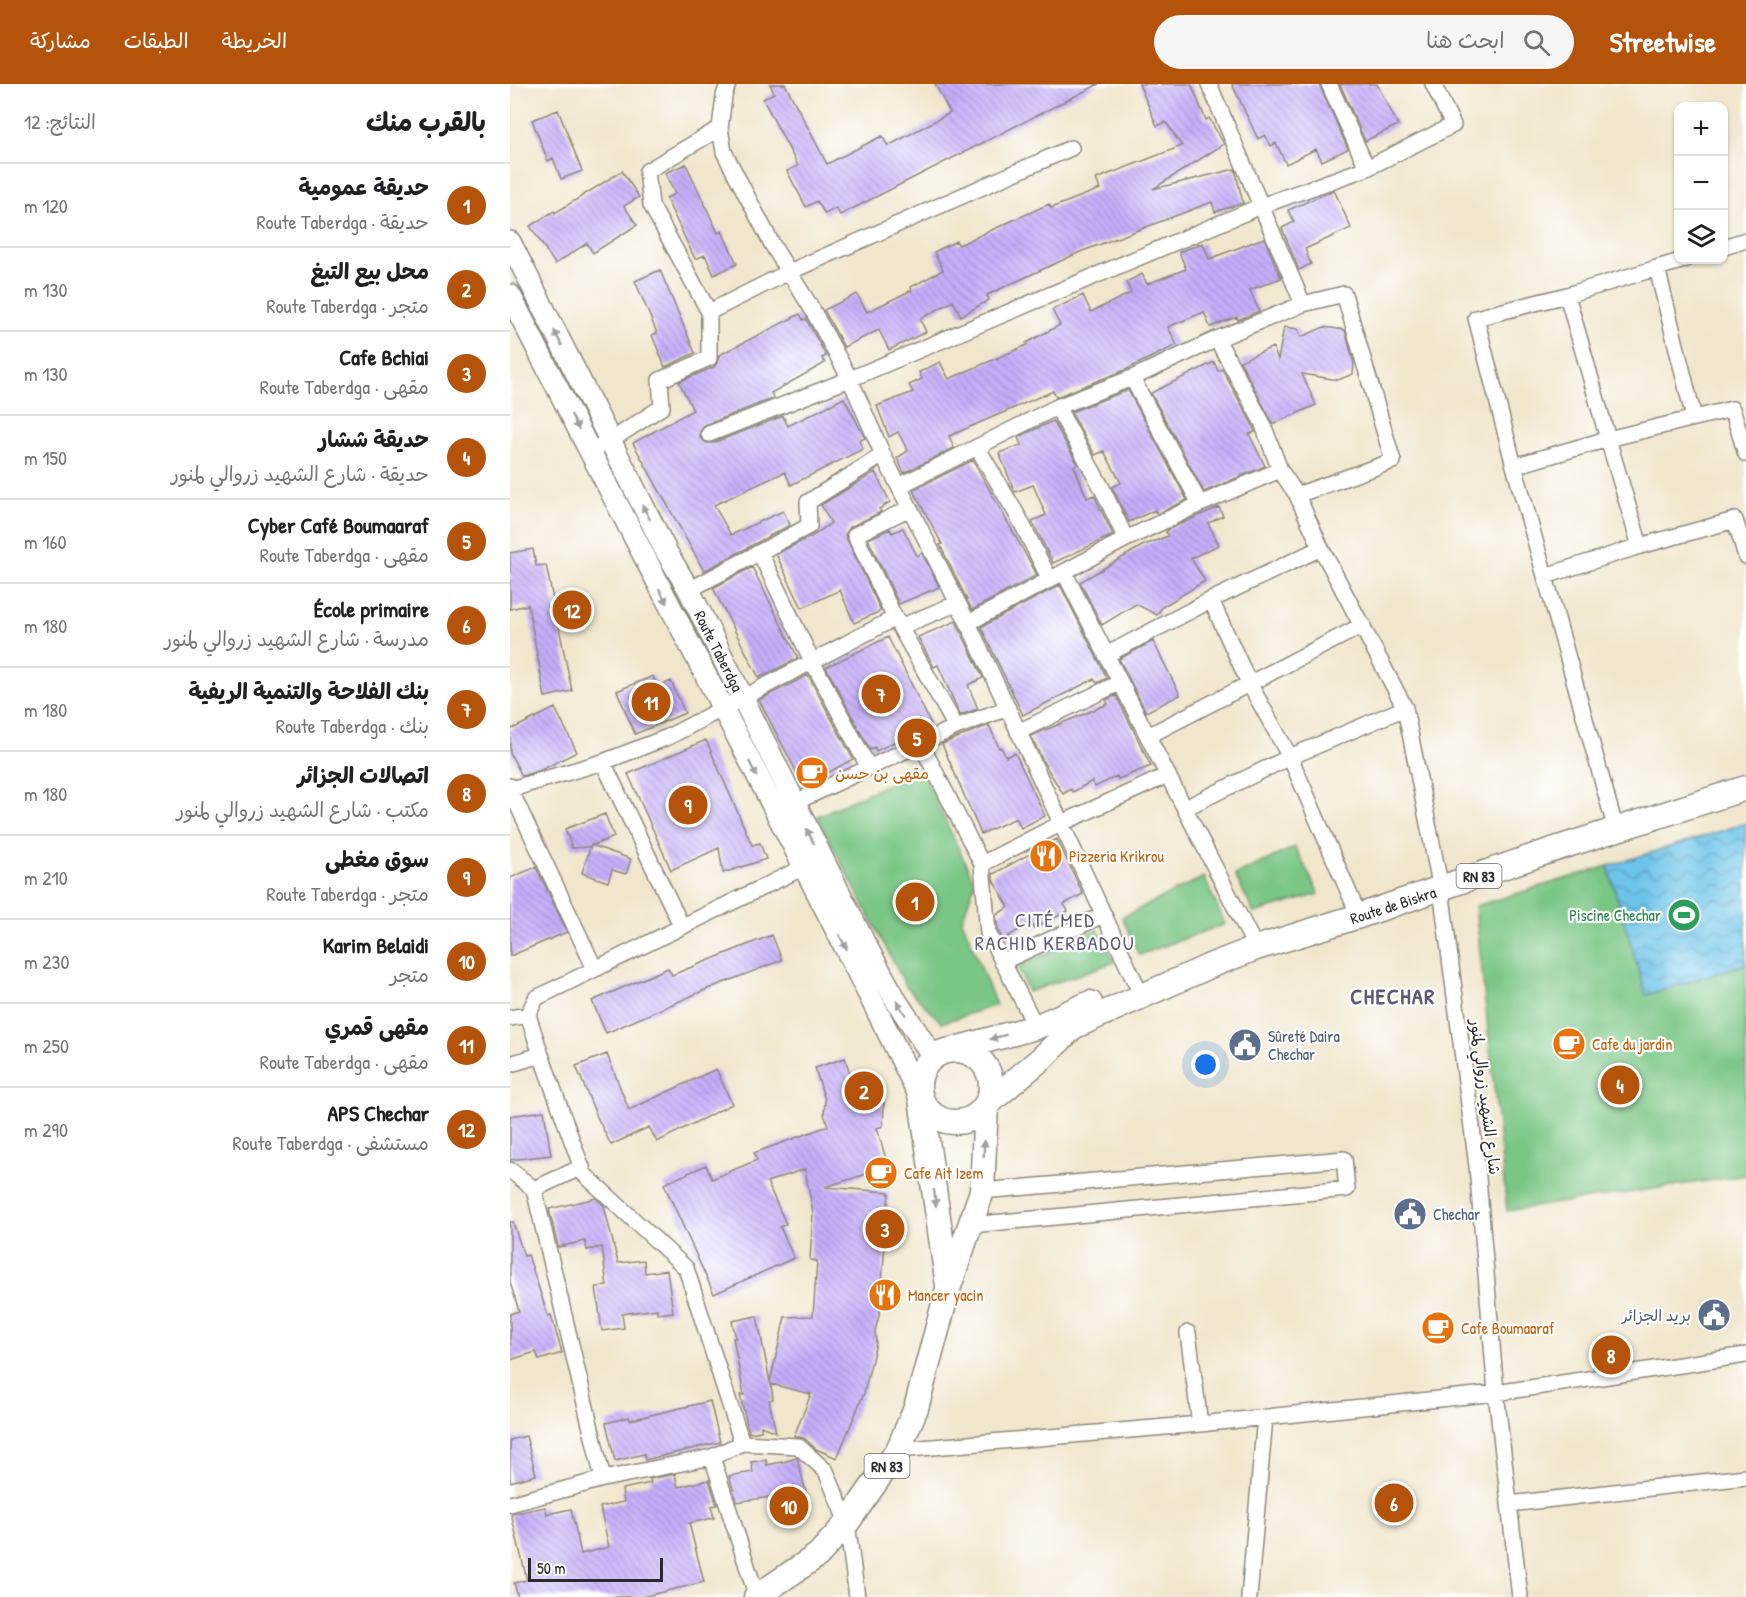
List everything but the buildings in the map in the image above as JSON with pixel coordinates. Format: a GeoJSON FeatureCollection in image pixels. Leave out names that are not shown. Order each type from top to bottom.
{"type":"FeatureCollection","features":[{"type":"Feature","properties":{"kind":"main road","name":"Route Taberdga"},"geometry":{"type":"LineString","coordinates":[[510,242],[743,698],[804,867],[921,1099]]}},
{"type":"Feature","properties":{"kind":"main road","name":"Route Taberdga"},"geometry":{"type":"LineString","coordinates":[[510,295],[645,561],[724,709],[897,1002],[942,1053]]}},
{"type":"Feature","properties":{"kind":"main road"},"geometry":{"type":"LineString","coordinates":[[645,561],[666,551]]}},
{"type":"Feature","properties":{"kind":"main road","name":"Route de Biskra"},"geometry":{"type":"LineString","coordinates":[[1212,965],[1256,948],[1746,788]]}},
{"type":"Feature","properties":{"kind":"main road","name":"RN 83"},"geometry":{"type":"LineString","coordinates":[[942,1053],[1036,1027],[1135,982],[1212,965]]}},
{"type":"Feature","properties":{"kind":"main road","name":"RN 83"},"geometry":{"type":"LineString","coordinates":[[756,1597],[818,1555],[847,1523],[898,1450],[916,1408],[948,1289],[982,1191],[986,1105],[1042,1058],[1073,1027],[1212,965]]}},
{"type":"Feature","properties":{"kind":"main road"},"geometry":{"type":"LineString","coordinates":[[963,1051],[973,1055],[982,1062],[988,1072],[991,1083],[986,1105],[978,1114],[968,1119],[957,1122],[946,1121],[935,1116],[921,1099],[919,1080],[922,1071],[942,1053],[963,1051]]}},
{"type":"Feature","properties":{"kind":"main road","name":"RN 83"},"geometry":{"type":"LineString","coordinates":[[921,1099],[948,1289]]}},
{"type":"Feature","properties":{"kind":"street"},"geometry":{"type":"LineString","coordinates":[[728,84],[720,128],[724,152],[773,246],[850,379],[883,455],[968,623],[1135,982]]}},
{"type":"Feature","properties":{"kind":"street"},"geometry":{"type":"LineString","coordinates":[[1209,84],[1303,304]]}},
{"type":"Feature","properties":{"kind":"street"},"geometry":{"type":"LineString","coordinates":[[1329,84],[1368,168]]}},
{"type":"Feature","properties":{"kind":"street"},"geometry":{"type":"LineString","coordinates":[[709,434],[850,379],[1261,206],[1368,168],[1453,125],[1432,84]]}},
{"type":"Feature","properties":{"kind":"street"},"geometry":{"type":"LineString","coordinates":[[589,451],[610,441],[663,407],[660,380],[709,358],[709,312],[651,205],[646,171],[720,128]]}},
{"type":"Feature","properties":{"kind":"street"},"geometry":{"type":"LineString","coordinates":[[709,312],[789,272],[1071,148]]}},
{"type":"Feature","properties":{"kind":"street"},"geometry":{"type":"LineString","coordinates":[[1728,246],[1746,240]]}},
{"type":"Feature","properties":{"kind":"street"},"geometry":{"type":"LineString","coordinates":[[1616,830],[1514,466],[1476,318],[1567,295],[1674,263]]}},
{"type":"Feature","properties":{"kind":"street"},"geometry":{"type":"LineString","coordinates":[[1657,268],[1695,418]]}},
{"type":"Feature","properties":{"kind":"street"},"geometry":{"type":"LineString","coordinates":[[899,486],[1057,407],[1132,378],[1217,339],[1303,304],[1344,294],[1393,461],[1297,495]]}},
{"type":"Feature","properties":{"kind":"street"},"geometry":{"type":"LineString","coordinates":[[1567,295],[1640,546]]}},
{"type":"Feature","properties":{"kind":"street","name":"شارع الشهيد زروالي لمنور"},"geometry":{"type":"LineString","coordinates":[[1217,339],[1262,422],[1280,470],[1297,495],[1321,548],[1405,708],[1442,889],[1478,1166],[1496,1393],[1521,1597]]}},
{"type":"Feature","properties":{"kind":"street"},"geometry":{"type":"LineString","coordinates":[[1132,378],[1200,504]]}},
{"type":"Feature","properties":{"kind":"street"},"geometry":{"type":"LineString","coordinates":[[1057,407],[1101,486],[1126,539]]}},
{"type":"Feature","properties":{"kind":"street"},"geometry":{"type":"LineString","coordinates":[[1514,466],[1608,439],[1739,407],[1746,454]]}},
{"type":"Feature","properties":{"kind":"street"},"geometry":{"type":"LineString","coordinates":[[976,447],[1050,580]]}},
{"type":"Feature","properties":{"kind":"street"},"geometry":{"type":"LineString","coordinates":[[688,590],[809,526],[808,502],[883,455]]}},
{"type":"Feature","properties":{"kind":"street"},"geometry":{"type":"LineString","coordinates":[[968,623],[1126,539],[1280,470]]}},
{"type":"Feature","properties":{"kind":"street"},"geometry":{"type":"LineString","coordinates":[[910,508],[855,535],[898,622],[956,727]]}},
{"type":"Feature","properties":{"kind":"street"},"geometry":{"type":"LineString","coordinates":[[1545,576],[1640,546],[1735,520],[1746,556]]}},
{"type":"Feature","properties":{"kind":"street"},"geometry":{"type":"LineString","coordinates":[[1106,655],[1211,600],[1321,548]]}},
{"type":"Feature","properties":{"kind":"street"},"geometry":{"type":"LineString","coordinates":[[760,553],[812,661],[869,768]]}},
{"type":"Feature","properties":{"kind":"street"},"geometry":{"type":"LineString","coordinates":[[1064,572],[1256,948]]}},
{"type":"Feature","properties":{"kind":"street"},"geometry":{"type":"LineString","coordinates":[[1211,600],[1249,683],[1290,757],[1359,916]]}},
{"type":"Feature","properties":{"kind":"street"},"geometry":{"type":"LineString","coordinates":[[594,969],[510,788],[603,762],[668,737],[812,661],[898,622],[958,603]]}},
{"type":"Feature","properties":{"kind":"street"},"geometry":{"type":"LineString","coordinates":[[1148,736],[1363,625]]}},
{"type":"Feature","properties":{"kind":"street"},"geometry":{"type":"LineString","coordinates":[[1018,732],[1119,683]]}},
{"type":"Feature","properties":{"kind":"street"},"geometry":{"type":"LineString","coordinates":[[784,808],[956,727],[1008,708]]}},
{"type":"Feature","properties":{"kind":"street"},"geometry":{"type":"LineString","coordinates":[[1185,808],[1290,757],[1405,708]]}},
{"type":"Feature","properties":{"kind":"street"},"geometry":{"type":"LineString","coordinates":[[921,744],[982,864],[988,933],[1036,1027]]}},
{"type":"Feature","properties":{"kind":"street"},"geometry":{"type":"LineString","coordinates":[[603,762],[682,927]]}},
{"type":"Feature","properties":{"kind":"street"},"geometry":{"type":"LineString","coordinates":[[982,864],[1060,824],[1168,775]]}},
{"type":"Feature","properties":{"kind":"street"},"geometry":{"type":"LineString","coordinates":[[742,1443],[686,1269],[584,1174],[528,1015],[536,998],[804,867]]}},
{"type":"Feature","properties":{"kind":"street"},"geometry":{"type":"LineString","coordinates":[[1002,962],[1103,915]]}},
{"type":"Feature","properties":{"kind":"street"},"geometry":{"type":"LineString","coordinates":[[510,1018],[528,1015]]}},
{"type":"Feature","properties":{"kind":"street"},"geometry":{"type":"LineString","coordinates":[[510,1064],[542,1056]]}},
{"type":"Feature","properties":{"kind":"street"},"geometry":{"type":"LineString","coordinates":[[971,1225],[1347,1189],[1344,1159],[982,1191]]}},
{"type":"Feature","properties":{"kind":"street"},"geometry":{"type":"LineString","coordinates":[[534,1189],[582,1167]]}},
{"type":"Feature","properties":{"kind":"street"},"geometry":{"type":"LineString","coordinates":[[510,1170],[534,1189],[603,1479]]}},
{"type":"Feature","properties":{"kind":"street"},"geometry":{"type":"LineString","coordinates":[[1188,1333],[1200,1424]]}},
{"type":"Feature","properties":{"kind":"street"},"geometry":{"type":"LineString","coordinates":[[898,1450],[1200,1424],[1496,1393],[1746,1354]]}},
{"type":"Feature","properties":{"kind":"street"},"geometry":{"type":"LineString","coordinates":[[1249,1597],[1265,1417]]}},
{"type":"Feature","properties":{"kind":"street"},"geometry":{"type":"LineString","coordinates":[[510,1504],[603,1479],[712,1457],[742,1443],[798,1446],[826,1471],[847,1523],[857,1597]]}},
{"type":"Feature","properties":{"kind":"street"},"geometry":{"type":"LineString","coordinates":[[712,1457],[756,1597]]}},
{"type":"Feature","properties":{"kind":"street"},"geometry":{"type":"LineString","coordinates":[[1509,1504],[1746,1477]]}},
{"type":"Feature","properties":{"kind":"green space"},"geometry":{"type":"Polygon","coordinates":[[[921,769],[975,883],[962,920],[996,1005],[942,1023],[906,986],[817,816],[921,769]]]}},
{"type":"Feature","properties":{"kind":"green space"},"geometry":{"type":"Polygon","coordinates":[[[1295,847],[1319,894],[1254,913],[1235,875],[1295,847]]]}},
{"type":"Feature","properties":{"kind":"green space"},"geometry":{"type":"Polygon","coordinates":[[[1608,866],[1646,994],[1746,964],[1746,1175],[1507,1211],[1475,906],[1608,866]]]}},
{"type":"Feature","properties":{"kind":"green space"},"geometry":{"type":"Polygon","coordinates":[[[1204,877],[1225,924],[1139,955],[1122,917],[1204,877]]]}},
{"type":"Feature","properties":{"kind":"green space"},"geometry":{"type":"Polygon","coordinates":[[[1098,929],[1115,962],[1028,992],[1018,967],[1098,929]]]}},
{"type":"Feature","properties":{"kind":"water","name":"Piscine Chechar"},"geometry":{"type":"Polygon","coordinates":[[[1746,823],[1746,964],[1646,995],[1608,866],[1746,823]]]}},
{"type":"Feature","properties":{"kind":"place","name":"APS Chechar"},"geometry":{"type":"Point","coordinates":[572,610]}},
{"type":"Feature","properties":{"kind":"place","name":"بنك الفلاحة والتنمية الريفية"},"geometry":{"type":"Point","coordinates":[881,694]}},
{"type":"Feature","properties":{"kind":"place","name":"مقهى قمري"},"geometry":{"type":"Point","coordinates":[651,702]}},
{"type":"Feature","properties":{"kind":"place","name":"Cyber Café Boumaaraf"},"geometry":{"type":"Point","coordinates":[917,738]}},
{"type":"Feature","properties":{"kind":"place","name":"مقهى بن حسن"},"geometry":{"type":"Point","coordinates":[812,773]}},
{"type":"Feature","properties":{"kind":"place","name":"سوق مغطى"},"geometry":{"type":"Point","coordinates":[688,805]}},
{"type":"Feature","properties":{"kind":"place","name":"Pizzeria Krikrou"},"geometry":{"type":"Point","coordinates":[1046,856]}},
{"type":"Feature","properties":{"kind":"place","name":"حديقة عمومية"},"geometry":{"type":"Point","coordinates":[915,902]}},
{"type":"Feature","properties":{"kind":"place","name":"Piscine Chechar"},"geometry":{"type":"Point","coordinates":[1684,915]}},
{"type":"Feature","properties":{"kind":"place","name":"Cafe du jardin"},"geometry":{"type":"Point","coordinates":[1569,1044]}},
{"type":"Feature","properties":{"kind":"place","name":"Sûreté Daira Chechar"},"geometry":{"type":"Point","coordinates":[1245,1045]}},
{"type":"Feature","properties":{"kind":"place","name":"حديقة ششار"},"geometry":{"type":"Point","coordinates":[1620,1085]}},
{"type":"Feature","properties":{"kind":"place","name":"محل بيع التبغ"},"geometry":{"type":"Point","coordinates":[864,1091]}},
{"type":"Feature","properties":{"kind":"place","name":"Cafe Ait Izem"},"geometry":{"type":"Point","coordinates":[881,1173]}},
{"type":"Feature","properties":{"kind":"place","name":"Chechar"},"geometry":{"type":"Point","coordinates":[1410,1214]}},
{"type":"Feature","properties":{"kind":"place","name":"Cafe Bchiai"},"geometry":{"type":"Point","coordinates":[885,1229]}},
{"type":"Feature","properties":{"kind":"place","name":"Mancer yacin"},"geometry":{"type":"Point","coordinates":[885,1295]}},
{"type":"Feature","properties":{"kind":"place","name":"بريد الجزائر"},"geometry":{"type":"Point","coordinates":[1714,1315]}},
{"type":"Feature","properties":{"kind":"place","name":"Cafe Boumaaraf"},"geometry":{"type":"Point","coordinates":[1438,1328]}},
{"type":"Feature","properties":{"kind":"place","name":"اتصالات الجزائر"},"geometry":{"type":"Point","coordinates":[1611,1355]}},
{"type":"Feature","properties":{"kind":"place","name":"École primaire"},"geometry":{"type":"Point","coordinates":[1394,1503]}},
{"type":"Feature","properties":{"kind":"place","name":"Karim Belaidi"},"geometry":{"type":"Point","coordinates":[789,1506]}},
{"type":"Feature","properties":{"kind":"district","name":"CITÉ MED RACHID KERBADOU"},"geometry":{"type":"Point","coordinates":[1055,930]}},
{"type":"Feature","properties":{"kind":"district","name":"CHECHAR"},"geometry":{"type":"Point","coordinates":[1393,996]}}]}
